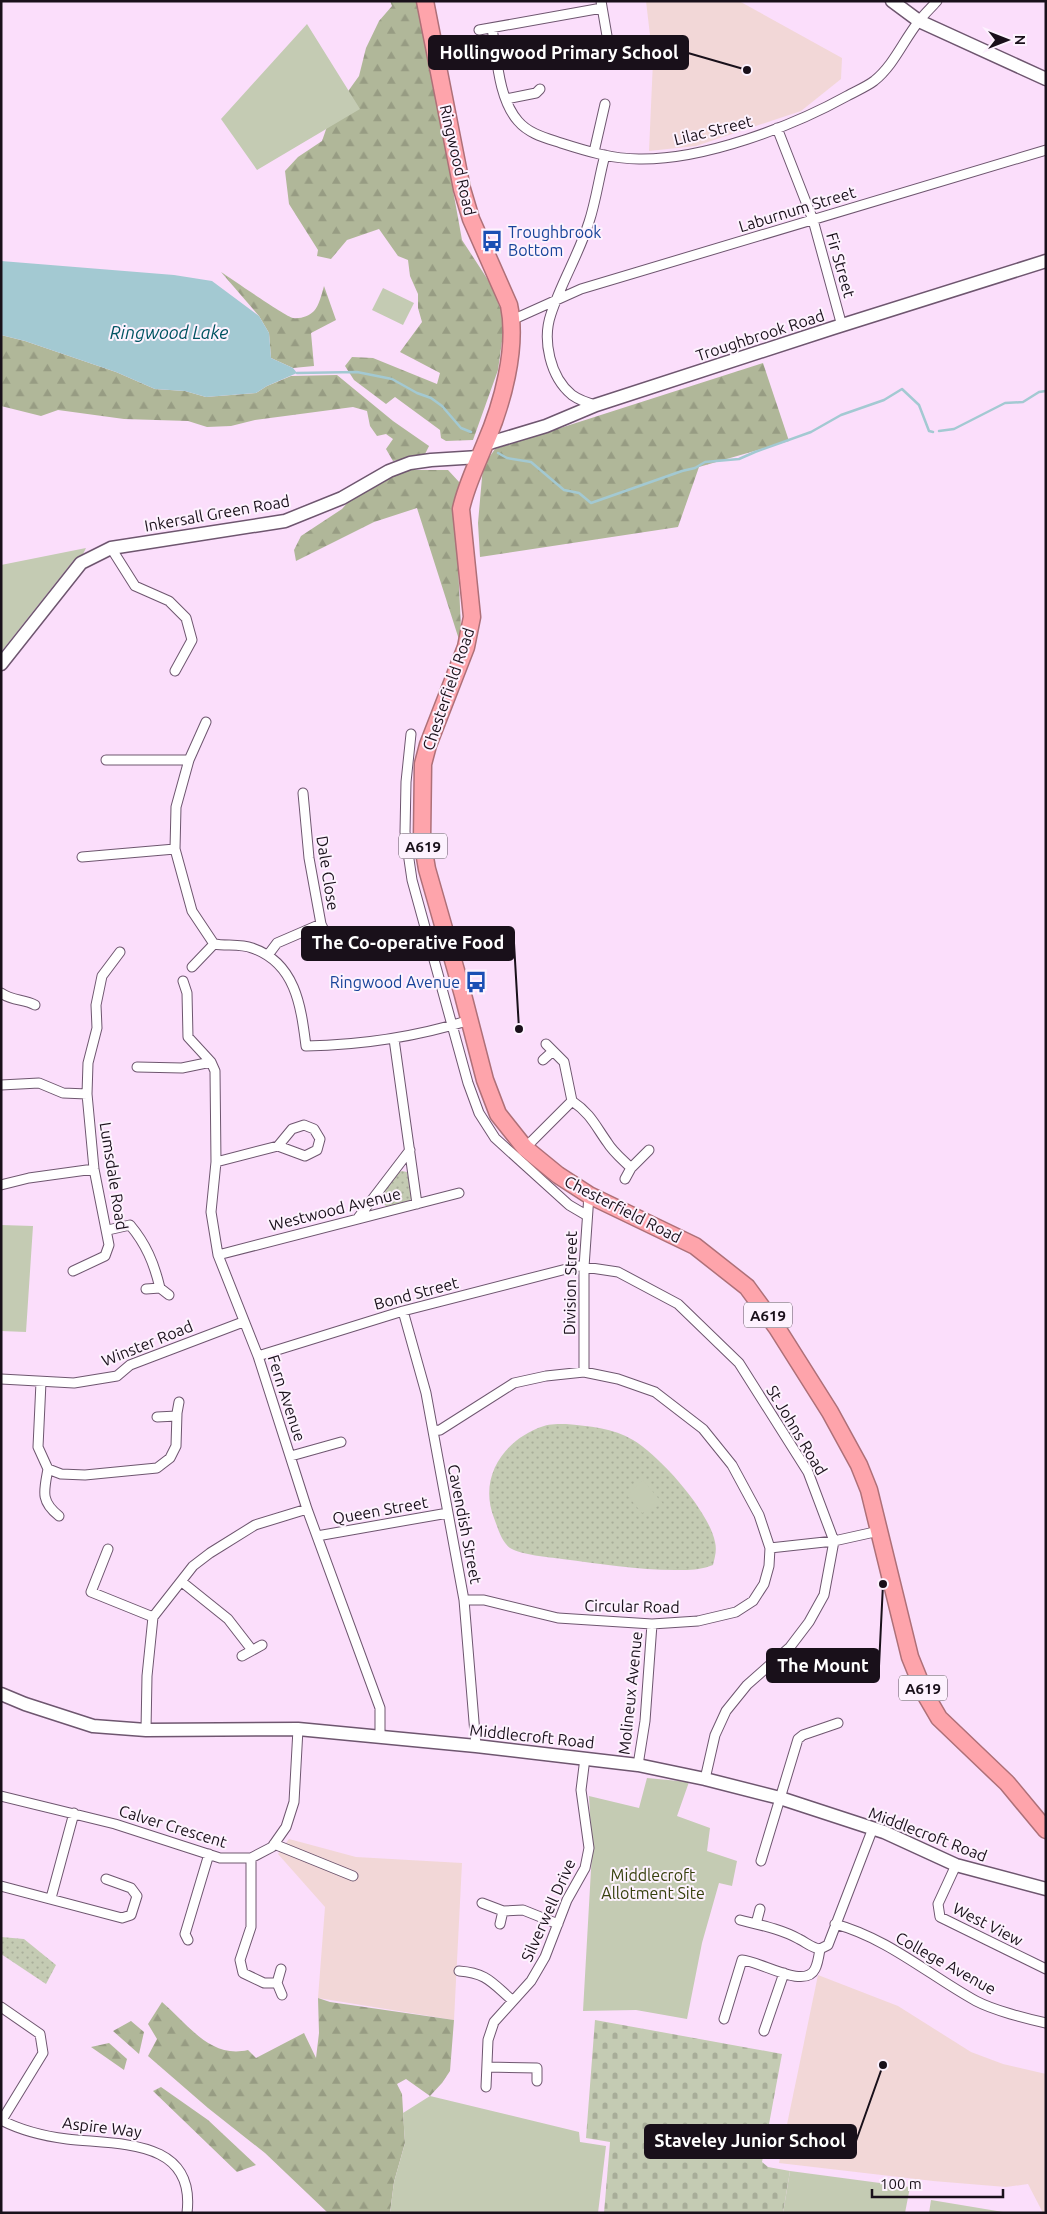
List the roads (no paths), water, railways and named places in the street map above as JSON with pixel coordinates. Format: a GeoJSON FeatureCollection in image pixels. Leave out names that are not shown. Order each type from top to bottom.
{"type":"FeatureCollection","features":[{"type":"Feature","properties":{"kind":"highway","name":"Ringwood Road"},"geometry":{"type":"LineString","coordinates":[[425,1],[462,189],[471,219],[509,305],[512,320],[507,383],[482,450]]}},
{"type":"Feature","properties":{"kind":"highway","name":"Chesterfield Road"},"geometry":{"type":"LineString","coordinates":[[482,450],[465,491],[461,509],[472,618],[466,647],[428,744],[423,764],[421,798],[422,840],[427,869],[485,1080],[498,1114],[525,1148],[558,1175],[588,1195],[694,1246],[747,1287],[782,1336],[830,1412],[859,1465],[869,1490],[910,1657],[932,1708],[946,1725],[1007,1783],[1046,1830]]}},
{"type":"Feature","properties":{"kind":"street"},"geometry":{"type":"LineString","coordinates":[[892,1],[919,21],[1046,79]]}},
{"type":"Feature","properties":{"kind":"street","name":"Lilac Street"},"geometry":{"type":"LineString","coordinates":[[492,28],[506,99],[511,112],[519,123],[531,132],[594,152],[639,159],[692,154],[777,128],[827,107],[872,82],[884,72],[919,21],[937,1]]}},
{"type":"Feature","properties":{"kind":"street"},"geometry":{"type":"LineString","coordinates":[[479,30],[602,5],[610,59]]}},
{"type":"Feature","properties":{"kind":"street"},"geometry":{"type":"LineString","coordinates":[[506,99],[536,94],[540,89]]}},
{"type":"Feature","properties":{"kind":"street"},"geometry":{"type":"LineString","coordinates":[[594,152],[605,104]]}},
{"type":"Feature","properties":{"kind":"street","name":"Fir Street"},"geometry":{"type":"LineString","coordinates":[[777,128],[813,220],[842,326]]}},
{"type":"Feature","properties":{"kind":"street","name":"Laburnum Street"},"geometry":{"type":"LineString","coordinates":[[512,320],[582,289],[1046,150]]}},
{"type":"Feature","properties":{"kind":"street"},"geometry":{"type":"LineString","coordinates":[[596,405],[572,395],[560,381],[553,367],[547,332],[550,314],[589,223],[605,155]]}},
{"type":"Feature","properties":{"kind":"street","name":"Troughbrook Road"},"geometry":{"type":"LineString","coordinates":[[482,450],[596,405],[1046,261]]}},
{"type":"Feature","properties":{"kind":"street","name":"Inkersall Green Road"},"geometry":{"type":"LineString","coordinates":[[1,664],[81,563],[111,548],[285,521],[342,498],[389,471],[410,463],[482,450]]}},
{"type":"Feature","properties":{"kind":"street"},"geometry":{"type":"LineString","coordinates":[[111,548],[135,586],[169,601],[186,618],[192,640],[175,671]]}},
{"type":"Feature","properties":{"kind":"street"},"geometry":{"type":"LineString","coordinates":[[206,722],[190,760],[176,807],[175,849],[192,911],[214,944]]}},
{"type":"Feature","properties":{"kind":"street","name":"Chesterfield Road"},"geometry":{"type":"LineString","coordinates":[[411,734],[406,782],[405,832],[412,880],[439,972],[451,1026],[468,1084],[479,1113],[495,1138],[569,1205],[586,1215]]}},
{"type":"Feature","properties":{"kind":"street"},"geometry":{"type":"LineString","coordinates":[[106,760],[190,760]]}},
{"type":"Feature","properties":{"kind":"street","name":"Dale Close"},"geometry":{"type":"LineString","coordinates":[[268,955],[277,943],[322,924],[309,858],[303,793]]}},
{"type":"Feature","properties":{"kind":"street"},"geometry":{"type":"LineString","coordinates":[[82,857],[175,849]]}},
{"type":"Feature","properties":{"kind":"street"},"geometry":{"type":"LineString","coordinates":[[322,924],[327,936]]}},
{"type":"Feature","properties":{"kind":"street"},"geometry":{"type":"LineString","coordinates":[[214,944],[250,947],[268,955],[286,972],[300,1002],[306,1046],[351,1045],[394,1039],[470,1020]]}},
{"type":"Feature","properties":{"kind":"street"},"geometry":{"type":"LineString","coordinates":[[192,967],[214,944]]}},
{"type":"Feature","properties":{"kind":"street","name":"Lumsdale Road"},"geometry":{"type":"LineString","coordinates":[[73,1271],[106,1256],[109,1245],[108,1230],[94,1169],[87,1094],[88,1062],[97,1028],[96,1005],[102,976],[120,952]]}},
{"type":"Feature","properties":{"kind":"street"},"geometry":{"type":"LineString","coordinates":[[184,982],[187,993],[188,1037],[211,1062]]}},
{"type":"Feature","properties":{"kind":"street"},"geometry":{"type":"LineString","coordinates":[[1,993],[10,999],[28,1001],[35,1005]]}},
{"type":"Feature","properties":{"kind":"street"},"geometry":{"type":"LineString","coordinates":[[394,1039],[417,1204]]}},
{"type":"Feature","properties":{"kind":"street"},"geometry":{"type":"LineString","coordinates":[[543,1060],[550,1047],[564,1062],[572,1101],[598,1126],[608,1144],[631,1168]]}},
{"type":"Feature","properties":{"kind":"street"},"geometry":{"type":"LineString","coordinates":[[138,1067],[182,1068],[211,1062]]}},
{"type":"Feature","properties":{"kind":"street","name":"Fern Avenue"},"geometry":{"type":"LineString","coordinates":[[211,1062],[215,1071],[216,1162],[211,1212],[218,1255],[258,1356],[307,1509],[380,1708],[380,1737]]}},
{"type":"Feature","properties":{"kind":"street"},"geometry":{"type":"LineString","coordinates":[[1,1085],[40,1083],[63,1093],[87,1094]]}},
{"type":"Feature","properties":{"kind":"street"},"geometry":{"type":"LineString","coordinates":[[525,1148],[572,1101]]}},
{"type":"Feature","properties":{"kind":"street"},"geometry":{"type":"LineString","coordinates":[[216,1162],[278,1146],[305,1156],[317,1150],[320,1138],[314,1129],[304,1124],[292,1129],[278,1146]]}},
{"type":"Feature","properties":{"kind":"street"},"geometry":{"type":"LineString","coordinates":[[358,1218],[410,1150]]}},
{"type":"Feature","properties":{"kind":"street"},"geometry":{"type":"LineString","coordinates":[[625,1178],[631,1168],[649,1150]]}},
{"type":"Feature","properties":{"kind":"street"},"geometry":{"type":"LineString","coordinates":[[1,1185],[29,1178],[94,1169]]}},
{"type":"Feature","properties":{"kind":"street","name":"Westwood Avenue"},"geometry":{"type":"LineString","coordinates":[[218,1255],[459,1193]]}},
{"type":"Feature","properties":{"kind":"street","name":"Division Street"},"geometry":{"type":"LineString","coordinates":[[584,1372],[584,1267],[588,1195]]}},
{"type":"Feature","properties":{"kind":"street"},"geometry":{"type":"LineString","coordinates":[[108,1230],[130,1225],[143,1240],[154,1264],[160,1288],[169,1295]]}},
{"type":"Feature","properties":{"kind":"street","name":"Bond Street"},"geometry":{"type":"LineString","coordinates":[[258,1356],[403,1311],[578,1266],[584,1267]]}},
{"type":"Feature","properties":{"kind":"street","name":"St Johns Road"},"geometry":{"type":"LineString","coordinates":[[584,1267],[618,1272],[678,1304],[738,1363],[808,1472],[834,1541]]}},
{"type":"Feature","properties":{"kind":"street"},"geometry":{"type":"LineString","coordinates":[[146,1290],[160,1288]]}},
{"type":"Feature","properties":{"kind":"street","name":"Cavendish Street"},"geometry":{"type":"LineString","coordinates":[[403,1311],[426,1393],[464,1600],[476,1746]]}},
{"type":"Feature","properties":{"kind":"street","name":"Winster Road"},"geometry":{"type":"LineString","coordinates":[[1,1379],[74,1383],[117,1376],[130,1365],[243,1322]]}},
{"type":"Feature","properties":{"kind":"street","name":"Circular Road"},"geometry":{"type":"LineString","coordinates":[[433,1431],[440,1430],[514,1384],[546,1376],[584,1372],[618,1379],[654,1392],[703,1428],[732,1466],[760,1515],[770,1548],[770,1566],[764,1584],[753,1601],[736,1612],[698,1621],[652,1624],[558,1618],[484,1600],[464,1600]]}},
{"type":"Feature","properties":{"kind":"street"},"geometry":{"type":"LineString","coordinates":[[40,1382],[38,1447],[48,1469],[45,1501],[49,1508],[59,1516]]}},
{"type":"Feature","properties":{"kind":"street"},"geometry":{"type":"LineString","coordinates":[[48,1469],[61,1474],[85,1475],[157,1468],[170,1458],[176,1446],[179,1402]]}},
{"type":"Feature","properties":{"kind":"street"},"geometry":{"type":"LineString","coordinates":[[157,1417],[177,1416]]}},
{"type":"Feature","properties":{"kind":"street"},"geometry":{"type":"LineString","coordinates":[[291,1456],[341,1442]]}},
{"type":"Feature","properties":{"kind":"street"},"geometry":{"type":"LineString","coordinates":[[146,1730],[147,1676],[153,1617],[193,1566],[256,1525],[307,1509]]}},
{"type":"Feature","properties":{"kind":"street","name":"Queen Street"},"geometry":{"type":"LineString","coordinates":[[317,1536],[448,1513]]}},
{"type":"Feature","properties":{"kind":"street"},"geometry":{"type":"LineString","coordinates":[[770,1548],[834,1541],[879,1531]]}},
{"type":"Feature","properties":{"kind":"street"},"geometry":{"type":"LineString","coordinates":[[705,1779],[715,1735],[726,1711],[747,1686],[790,1648],[809,1622],[824,1595],[834,1541]]}},
{"type":"Feature","properties":{"kind":"street"},"geometry":{"type":"LineString","coordinates":[[108,1548],[91,1592],[153,1617]]}},
{"type":"Feature","properties":{"kind":"street"},"geometry":{"type":"LineString","coordinates":[[182,1582],[228,1619],[252,1650]]}},
{"type":"Feature","properties":{"kind":"street","name":"Molineux Avenue"},"geometry":{"type":"LineString","coordinates":[[638,1765],[645,1720],[652,1624]]}},
{"type":"Feature","properties":{"kind":"street"},"geometry":{"type":"LineString","coordinates":[[242,1656],[262,1645]]}},
{"type":"Feature","properties":{"kind":"street","name":"Middlecroft Road"},"geometry":{"type":"LineString","coordinates":[[1,1694],[24,1704],[93,1726],[146,1730],[298,1729],[476,1746],[638,1765],[705,1779],[780,1798],[872,1828],[956,1865],[1046,1889]]}},
{"type":"Feature","properties":{"kind":"street"},"geometry":{"type":"LineString","coordinates":[[761,1861],[798,1738],[838,1722]]}},
{"type":"Feature","properties":{"kind":"street"},"geometry":{"type":"LineString","coordinates":[[277,1983],[264,1983],[243,1973],[240,1960],[251,1927],[251,1858],[272,1848],[286,1827],[294,1802],[298,1729]]}},
{"type":"Feature","properties":{"kind":"street","name":"Silverwell Drive"},"geometry":{"type":"LineString","coordinates":[[486,2087],[488,2040],[494,2022],[531,1981],[545,1958],[567,1900],[584,1868],[589,1848],[581,1790],[585,1758]]}},
{"type":"Feature","properties":{"kind":"street","name":"Calver Crescent"},"geometry":{"type":"LineString","coordinates":[[1,1796],[115,1824],[209,1854],[240,1859],[251,1858]]}},
{"type":"Feature","properties":{"kind":"street"},"geometry":{"type":"LineString","coordinates":[[51,1898],[74,1813]]}},
{"type":"Feature","properties":{"kind":"street"},"geometry":{"type":"LineString","coordinates":[[740,1920],[793,1936],[814,1949],[820,1949],[828,1945],[872,1828]]}},
{"type":"Feature","properties":{"kind":"street"},"geometry":{"type":"LineString","coordinates":[[274,1844],[353,1876]]}},
{"type":"Feature","properties":{"kind":"street"},"geometry":{"type":"LineString","coordinates":[[188,1940],[184,1934],[209,1854]]}},
{"type":"Feature","properties":{"kind":"street","name":"West View"},"geometry":{"type":"LineString","coordinates":[[956,1865],[938,1904],[940,1917],[1046,1969]]}},
{"type":"Feature","properties":{"kind":"street"},"geometry":{"type":"LineString","coordinates":[[1,1886],[122,1918],[131,1915],[137,1896],[131,1888],[106,1879]]}},
{"type":"Feature","properties":{"kind":"street"},"geometry":{"type":"LineString","coordinates":[[482,1903],[504,1911],[523,1910],[558,1924]]}},
{"type":"Feature","properties":{"kind":"street"},"geometry":{"type":"LineString","coordinates":[[756,1924],[760,1909]]}},
{"type":"Feature","properties":{"kind":"street"},"geometry":{"type":"LineString","coordinates":[[500,1924],[504,1911]]}},
{"type":"Feature","properties":{"kind":"street","name":"College Avenue"},"geometry":{"type":"LineString","coordinates":[[835,1924],[849,1928],[903,1955],[978,2002],[1046,2023]]}},
{"type":"Feature","properties":{"kind":"street"},"geometry":{"type":"LineString","coordinates":[[724,2020],[742,1960],[752,1960],[798,1978],[807,1977],[815,1970],[820,1949]]}},
{"type":"Feature","properties":{"kind":"street"},"geometry":{"type":"LineString","coordinates":[[282,1969],[277,1983],[282,1995]]}},
{"type":"Feature","properties":{"kind":"street"},"geometry":{"type":"LineString","coordinates":[[460,1971],[475,1972],[482,1975],[512,2000]]}},
{"type":"Feature","properties":{"kind":"street"},"geometry":{"type":"LineString","coordinates":[[764,2032],[784,1973]]}},
{"type":"Feature","properties":{"kind":"street"},"geometry":{"type":"LineString","coordinates":[[1,2007],[34,2028],[40,2034],[43,2053],[1,2120]]}},
{"type":"Feature","properties":{"kind":"street"},"geometry":{"type":"LineString","coordinates":[[487,2067],[537,2063],[537,2081]]}},
{"type":"Feature","properties":{"kind":"street","name":"Aspire Way"},"geometry":{"type":"LineString","coordinates":[[1,2120],[15,2127],[40,2134],[68,2139],[125,2144],[153,2150],[171,2161],[182,2174],[189,2198],[187,2213]]}},
{"type":"Feature","properties":{"kind":"water","name":"Ringwood Lake"},"geometry":{"type":"Polygon","coordinates":[[[1,261],[174,275],[212,281],[259,316],[269,333],[271,358],[293,368],[297,373],[256,393],[206,397],[185,391],[155,389],[116,372],[25,341],[1,335],[1,261]]]}},
{"type":"Feature","properties":{"kind":"waterway"},"geometry":{"type":"LineString","coordinates":[[297,373],[357,372],[392,379],[417,393],[431,398],[442,406],[461,428],[471,432]]}},
{"type":"Feature","properties":{"kind":"waterway"},"geometry":{"type":"LineString","coordinates":[[498,453],[507,458],[531,462],[564,490],[579,493],[591,503],[695,468],[705,462],[739,459],[811,432],[841,415],[884,400],[902,389],[919,405],[929,431],[933,432]]}},
{"type":"Feature","properties":{"kind":"waterway"},"geometry":{"type":"LineString","coordinates":[[939,431],[954,429],[1005,403],[1023,402],[1039,392],[1046,391]]}},
{"type":"Feature","properties":{"kind":"place","name":"Hollingwood Primary School"},"geometry":{"type":"Point","coordinates":[747,70]}},
{"type":"Feature","properties":{"kind":"place","name":"Troughbrook Bottom"},"geometry":{"type":"Point","coordinates":[492,241]}},
{"type":"Feature","properties":{"kind":"place","name":"Ringwood Avenue"},"geometry":{"type":"Point","coordinates":[476,982]}},
{"type":"Feature","properties":{"kind":"place","name":"The Co-operative Food"},"geometry":{"type":"Point","coordinates":[519,1029]}},
{"type":"Feature","properties":{"kind":"place","name":"The Mount"},"geometry":{"type":"Point","coordinates":[883,1584]}},
{"type":"Feature","properties":{"kind":"place","name":"Staveley Junior School"},"geometry":{"type":"Point","coordinates":[883,2065]}},
{"type":"Feature","properties":{"kind":"park label","name":"Middlecroft Allotment Site"},"geometry":{"type":"Point","coordinates":[653,1884]}}]}
